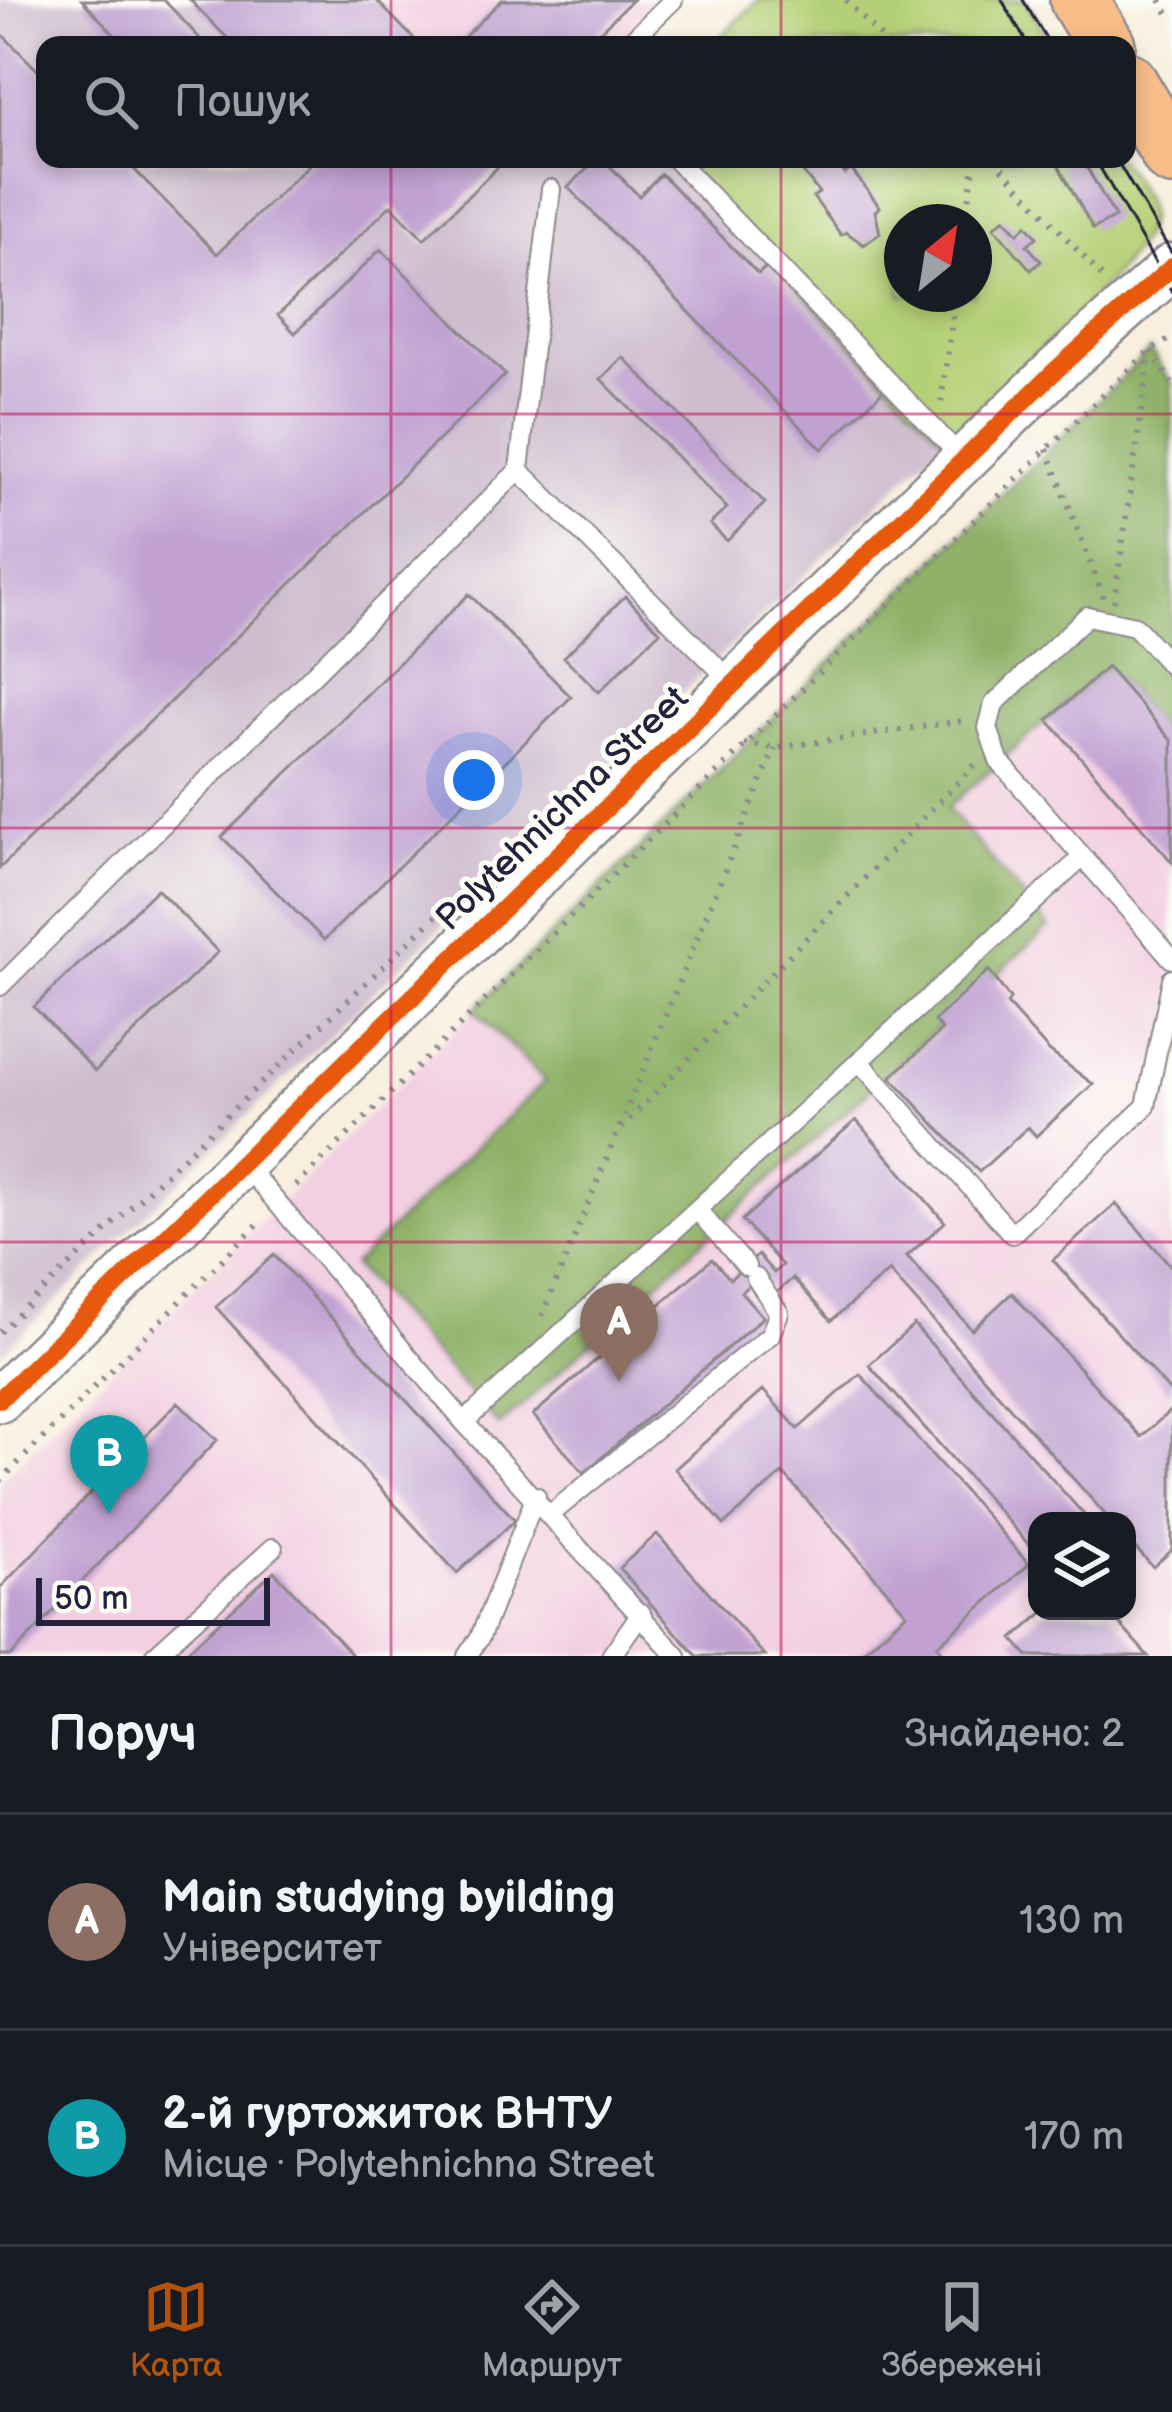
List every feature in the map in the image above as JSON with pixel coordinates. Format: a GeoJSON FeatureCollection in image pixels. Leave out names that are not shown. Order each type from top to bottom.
{"type":"FeatureCollection","features":[{"type":"Feature","properties":{"kind":"main road"},"geometry":{"type":"LineString","coordinates":[[1079,0],[1101,36]]}},
{"type":"Feature","properties":{"kind":"main road"},"geometry":{"type":"LineString","coordinates":[[1136,96],[1172,156]]}},
{"type":"Feature","properties":{"kind":"street","name":"Polytehnichna Street"},"geometry":{"type":"LineString","coordinates":[[0,1400],[734,684],[950,446],[1172,267]]}},
{"type":"Feature","properties":{"kind":"lane"},"geometry":{"type":"LineString","coordinates":[[636,36],[673,0]]}},
{"type":"Feature","properties":{"kind":"lane"},"geometry":{"type":"LineString","coordinates":[[684,168],[950,446]]}},
{"type":"Feature","properties":{"kind":"lane"},"geometry":{"type":"LineString","coordinates":[[0,986],[520,470],[550,189]]}},
{"type":"Feature","properties":{"kind":"lane"},"geometry":{"type":"LineString","coordinates":[[520,470],[734,684]]}},
{"type":"Feature","properties":{"kind":"lane"},"geometry":{"type":"LineString","coordinates":[[1172,667],[1135,626],[1099,614],[1078,621],[1001,693],[990,717],[992,747],[1172,959]]}},
{"type":"Feature","properties":{"kind":"lane"},"geometry":{"type":"LineString","coordinates":[[464,1422],[1083,857]]}},
{"type":"Feature","properties":{"kind":"lane"},"geometry":{"type":"LineString","coordinates":[[860,1062],[1012,1234],[1146,1106],[1172,979]]}},
{"type":"Feature","properties":{"kind":"lane"},"geometry":{"type":"LineString","coordinates":[[243,1162],[464,1422],[677,1656]]}},
{"type":"Feature","properties":{"kind":"lane"},"geometry":{"type":"LineString","coordinates":[[552,1514],[770,1335],[779,1312],[698,1210]]}},
{"type":"Feature","properties":{"kind":"lane"},"geometry":{"type":"LineString","coordinates":[[467,1656],[480,1637],[536,1496]]}},
{"type":"Feature","properties":{"kind":"lane"},"geometry":{"type":"LineString","coordinates":[[154,1656],[273,1548]]}},
{"type":"Feature","properties":{"kind":"lane"},"geometry":{"type":"LineString","coordinates":[[611,1656],[641,1613]]}},
{"type":"Feature","properties":{"kind":"path"},"geometry":{"type":"LineString","coordinates":[[847,0],[880,36]]}},
{"type":"Feature","properties":{"kind":"path"},"geometry":{"type":"LineString","coordinates":[[1160,0],[1172,20]]}},
{"type":"Feature","properties":{"kind":"path"},"geometry":{"type":"LineString","coordinates":[[969,204],[974,168]]}},
{"type":"Feature","properties":{"kind":"path"},"geometry":{"type":"LineString","coordinates":[[1002,168],[1106,282]]}},
{"type":"Feature","properties":{"kind":"path"},"geometry":{"type":"LineString","coordinates":[[950,446],[955,312]]}},
{"type":"Feature","properties":{"kind":"path"},"geometry":{"type":"LineString","coordinates":[[0,1481],[743,744],[1150,350],[1172,338]]}},
{"type":"Feature","properties":{"kind":"path"},"geometry":{"type":"LineString","coordinates":[[1150,350],[1172,383]]}},
{"type":"Feature","properties":{"kind":"path"},"geometry":{"type":"LineString","coordinates":[[1111,618],[1150,350]]}},
{"type":"Feature","properties":{"kind":"path"},"geometry":{"type":"LineString","coordinates":[[1047,449],[1111,618]]}},
{"type":"Feature","properties":{"kind":"path"},"geometry":{"type":"LineString","coordinates":[[743,744],[775,748],[990,717]]}},
{"type":"Feature","properties":{"kind":"path"},"geometry":{"type":"LineString","coordinates":[[618,1131],[992,747]]}},
{"type":"Feature","properties":{"kind":"path"},"geometry":{"type":"LineString","coordinates":[[518,1374],[775,748]]}},
{"type":"Feature","properties":{"kind":"path"},"geometry":{"type":"LineString","coordinates":[[0,1332],[448,904]]}},
{"type":"Feature","properties":{"kind":"shaded area"},"geometry":{"type":"Polygon","coordinates":[[[0,0],[187,0],[222,36],[36,36],[36,168],[351,168],[424,243],[502,168],[684,168],[944,440],[0,1355],[0,0]]]}},
{"type":"Feature","properties":{"kind":"shaded area"},"geometry":{"type":"Polygon","coordinates":[[[187,0],[673,0],[636,36],[222,36],[187,0]]]}},
{"type":"Feature","properties":{"kind":"shaded area"},"geometry":{"type":"Polygon","coordinates":[[[1172,553],[1172,1656],[0,1656],[0,1481],[743,744],[1172,553]]]}},
{"type":"Feature","properties":{"kind":"green space"},"geometry":{"type":"Polygon","coordinates":[[[759,0],[1025,0],[1047,36],[721,36],[759,0]]]}},
{"type":"Feature","properties":{"kind":"green space"},"geometry":{"type":"Polygon","coordinates":[[[684,168],[1125,168],[1147,208],[1147,225],[1137,246],[1089,303],[944,440],[684,168]]]}},
{"type":"Feature","properties":{"kind":"green space"},"geometry":{"type":"Polygon","coordinates":[[[1150,350],[1172,383],[1172,741],[1107,667],[947,808],[1049,927],[499,1426],[353,1265],[545,1081],[474,1010],[1150,350]]]}},
{"type":"Feature","properties":{"kind":"building"},"geometry":{"type":"Polygon","coordinates":[[[82,0],[164,0],[198,36],[116,36],[82,0]]]}},
{"type":"Feature","properties":{"kind":"building"},"geometry":{"type":"Polygon","coordinates":[[[190,0],[376,0],[411,36],[225,36],[190,0]]]}},
{"type":"Feature","properties":{"kind":"building"},"geometry":{"type":"Polygon","coordinates":[[[502,0],[632,0],[595,36],[465,36],[502,0]]]}},
{"type":"Feature","properties":{"kind":"building"},"geometry":{"type":"Polygon","coordinates":[[[0,32],[36,69],[36,168],[133,168],[217,254],[306,168],[497,168],[424,239],[391,205],[278,315],[295,333],[381,249],[505,375],[0,868],[0,32]]]}},
{"type":"Feature","properties":{"kind":"building"},"geometry":{"type":"Polygon","coordinates":[[[588,168],[612,168],[639,196],[661,174],[758,274],[766,267],[884,390],[822,449],[568,187],[588,168]]]}},
{"type":"Feature","properties":{"kind":"building"},"geometry":{"type":"Polygon","coordinates":[[[800,168],[841,168],[845,174],[851,169],[880,207],[875,211],[880,233],[864,245],[846,232],[841,235],[813,197],[819,193],[800,168]]]}},
{"type":"Feature","properties":{"kind":"building"},"geometry":{"type":"Polygon","coordinates":[[[1060,168],[1087,168],[1115,217],[1093,229],[1060,168]]]}},
{"type":"Feature","properties":{"kind":"building"},"geometry":{"type":"Polygon","coordinates":[[[1005,218],[1018,233],[1027,225],[1037,237],[1027,245],[1041,261],[1031,270],[994,227],[1005,218]]]}},
{"type":"Feature","properties":{"kind":"building"},"geometry":{"type":"Polygon","coordinates":[[[623,357],[765,503],[727,541],[710,524],[727,508],[601,379],[623,357]]]}},
{"type":"Feature","properties":{"kind":"building"},"geometry":{"type":"Polygon","coordinates":[[[469,594],[571,697],[324,940],[222,837],[469,594]]]}},
{"type":"Feature","properties":{"kind":"building"},"geometry":{"type":"Polygon","coordinates":[[[625,596],[660,631],[599,692],[564,657],[625,596]]]}},
{"type":"Feature","properties":{"kind":"building"},"geometry":{"type":"Polygon","coordinates":[[[1107,667],[1172,741],[1172,862],[1048,720],[1107,667]]]}},
{"type":"Feature","properties":{"kind":"building"},"geometry":{"type":"Polygon","coordinates":[[[157,889],[218,952],[95,1071],[34,1007],[157,889]]]}},
{"type":"Feature","properties":{"kind":"building"},"geometry":{"type":"Polygon","coordinates":[[[989,970],[1010,999],[1007,1004],[1049,1051],[1093,1084],[1036,1136],[1028,1127],[979,1172],[891,1077],[942,1030],[934,1021],[989,970]]]}},
{"type":"Feature","properties":{"kind":"building"},"geometry":{"type":"Polygon","coordinates":[[[856,1120],[945,1222],[907,1256],[972,1330],[1012,1293],[1141,1437],[1172,1409],[1172,1550],[1153,1567],[1136,1549],[1136,1512],[1103,1512],[889,1271],[831,1321],[793,1278],[775,1294],[759,1276],[741,1292],[763,1317],[584,1473],[533,1415],[712,1259],[730,1279],[758,1255],[774,1273],[782,1265],[742,1220],[856,1120]]]}},
{"type":"Feature","properties":{"kind":"building"},"geometry":{"type":"Polygon","coordinates":[[[1116,1204],[1172,1267],[1172,1394],[1053,1260],[1116,1204]]]}},
{"type":"Feature","properties":{"kind":"building"},"geometry":{"type":"Polygon","coordinates":[[[274,1255],[515,1520],[457,1573],[216,1307],[274,1255]]]}},
{"type":"Feature","properties":{"kind":"building"},"geometry":{"type":"Polygon","coordinates":[[[914,1325],[1082,1512],[1028,1512],[1028,1544],[869,1365],[914,1325]]]}},
{"type":"Feature","properties":{"kind":"building"},"geometry":{"type":"Polygon","coordinates":[[[860,1374],[1028,1565],[937,1646],[941,1651],[935,1656],[858,1656],[907,1613],[783,1473],[724,1525],[675,1469],[763,1390],[798,1429],[860,1374]]]}},
{"type":"Feature","properties":{"kind":"building"},"geometry":{"type":"Polygon","coordinates":[[[178,1402],[217,1440],[11,1656],[0,1656],[0,1588],[178,1402]]]}},
{"type":"Feature","properties":{"kind":"building"},"geometry":{"type":"Polygon","coordinates":[[[657,1534],[765,1656],[697,1656],[619,1568],[657,1534]]]}},
{"type":"Feature","properties":{"kind":"building"},"geometry":{"type":"Polygon","coordinates":[[[274,1571],[353,1656],[182,1656],[274,1571]]]}},
{"type":"Feature","properties":{"kind":"building"},"geometry":{"type":"Polygon","coordinates":[[[1035,1620],[1116,1620],[1148,1656],[1028,1656],[1013,1639],[1035,1620]]]}},
{"type":"Feature","properties":{"kind":"tram line"},"geometry":{"type":"LineString","coordinates":[[1002,0],[1023,36]]}},
{"type":"Feature","properties":{"kind":"tram line"},"geometry":{"type":"LineString","coordinates":[[1023,0],[1045,36]]}},
{"type":"Feature","properties":{"kind":"tram line"},"geometry":{"type":"LineString","coordinates":[[1100,168],[1172,292]]}},
{"type":"Feature","properties":{"kind":"tram line"},"geometry":{"type":"LineString","coordinates":[[1121,168],[1172,254]]}},
{"type":"Feature","properties":{"kind":"cycle path"},"geometry":{"type":"LineString","coordinates":[[0,1399],[1056,370],[1172,267]]}},
{"type":"Feature","properties":{"kind":"place","name":"Main studying byilding"},"geometry":{"type":"Point","coordinates":[619,1382]}},
{"type":"Feature","properties":{"kind":"place","name":"2-й гуртожиток ВНТУ"},"geometry":{"type":"Point","coordinates":[109,1514]}}]}
